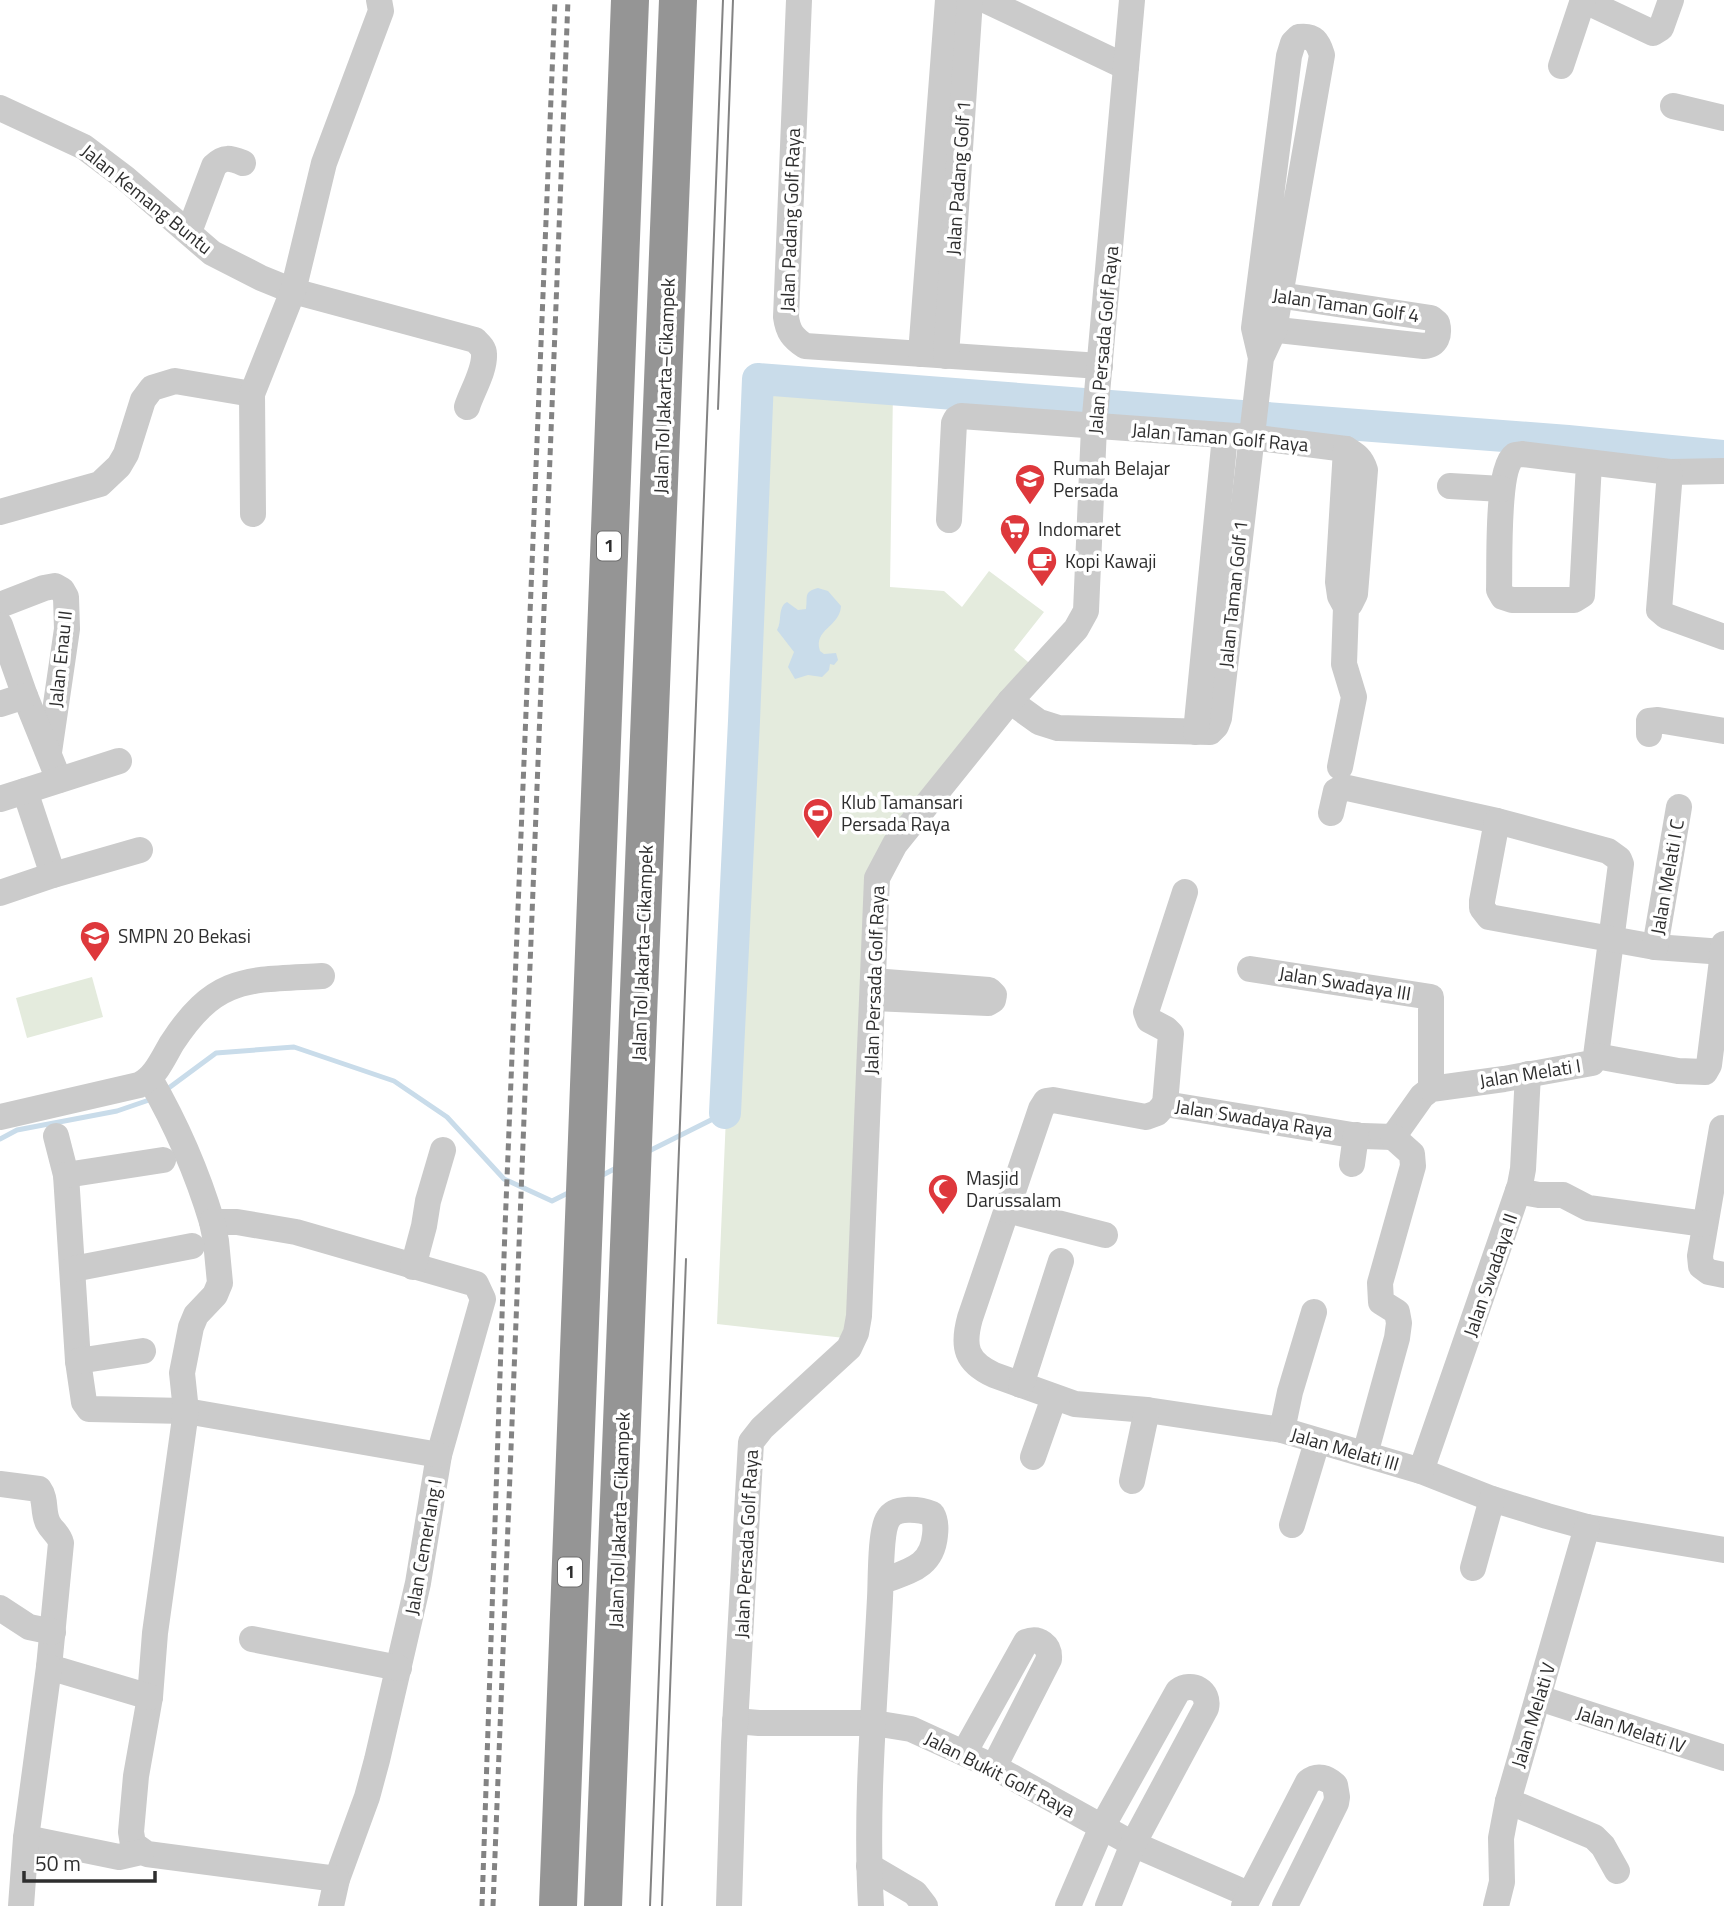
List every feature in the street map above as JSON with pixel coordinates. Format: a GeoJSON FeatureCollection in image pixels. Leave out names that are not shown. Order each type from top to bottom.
{"type":"FeatureCollection","features":[{"type":"Feature","properties":{"kind":"highway","name":"1"},"geometry":{"type":"LineString","coordinates":[[558,1906],[630,0]]}},
{"type":"Feature","properties":{"kind":"highway","name":"Jalan Tol Jakarta–Cikampek"},"geometry":{"type":"LineString","coordinates":[[603,1906],[678,0]]}},
{"type":"Feature","properties":{"kind":"street"},"geometry":{"type":"LineString","coordinates":[[253,514],[252,394],[293,291],[324,163],[381,11],[379,0]]}},
{"type":"Feature","properties":{"kind":"street","name":"Jalan Padang Golf Raya"},"geometry":{"type":"LineString","coordinates":[[799,0],[786,317],[788,329],[794,338],[806,346],[934,355],[1100,376]]}},
{"type":"Feature","properties":{"kind":"street","name":"Jalan Padang Golf 1"},"geometry":{"type":"LineString","coordinates":[[934,355],[948,0]]}},
{"type":"Feature","properties":{"kind":"street","name":"Jalan Padang Golf 1"},"geometry":{"type":"LineString","coordinates":[[934,355],[970,0]]}},
{"type":"Feature","properties":{"kind":"street"},"geometry":{"type":"LineString","coordinates":[[985,0],[1126,67]]}},
{"type":"Feature","properties":{"kind":"street","name":"Jalan Persada Golf Raya"},"geometry":{"type":"LineString","coordinates":[[729,1906],[735,1720],[751,1443],[762,1428],[844,1354],[852,1345],[856,1333],[860,1303],[877,878],[895,845],[1010,701],[1076,629],[1086,612],[1095,422],[1132,0]]}},
{"type":"Feature","properties":{"kind":"street"},"geometry":{"type":"LineString","coordinates":[[1561,66],[1583,0],[1653,33],[1661,28],[1671,0]]}},
{"type":"Feature","properties":{"kind":"street"},"geometry":{"type":"LineString","coordinates":[[1264,329],[1269,294],[1273,180],[1289,56],[1293,43],[1299,37],[1306,36],[1319,44],[1322,55],[1300,184],[1269,294]]}},
{"type":"Feature","properties":{"kind":"street"},"geometry":{"type":"LineString","coordinates":[[1673,106],[1724,118]]}},
{"type":"Feature","properties":{"kind":"street","name":"Jalan Kemang Buntu"},"geometry":{"type":"LineString","coordinates":[[0,108],[84,147],[212,253],[293,291],[475,340],[482,346],[484,353],[479,377],[467,407]]}},
{"type":"Feature","properties":{"kind":"street"},"geometry":{"type":"LineString","coordinates":[[189,232],[214,166],[221,159],[229,158],[243,163]]}},
{"type":"Feature","properties":{"kind":"street"},"geometry":{"type":"LineString","coordinates":[[1273,180],[1300,184]]}},
{"type":"Feature","properties":{"kind":"street","name":"Jalan Taman Golf 4"},"geometry":{"type":"LineString","coordinates":[[1264,329],[1424,346],[1432,344],[1437,338],[1437,323],[1431,318],[1269,294]]}},
{"type":"Feature","properties":{"kind":"street","name":"Jalan Taman Golf 1"},"geometry":{"type":"LineString","coordinates":[[1010,701],[1040,722],[1058,728],[1195,732],[1242,433],[1256,393],[1264,329]]}},
{"type":"Feature","properties":{"kind":"street"},"geometry":{"type":"LineString","coordinates":[[0,512],[100,484],[119,466],[126,454],[143,400],[152,388],[175,381],[252,394]]}},
{"type":"Feature","properties":{"kind":"street","name":"Jalan Taman Golf Raya"},"geometry":{"type":"LineString","coordinates":[[949,520],[956,419],[965,416],[1242,433],[1346,449],[1338,582],[1340,596],[1346,607],[1344,664],[1354,697],[1340,767]]}},
{"type":"Feature","properties":{"kind":"street"},"geometry":{"type":"LineString","coordinates":[[1588,463],[1583,591],[1577,600],[1512,600],[1500,594],[1502,489],[1507,465],[1515,455],[1588,463],[1670,472],[1724,471]]}},
{"type":"Feature","properties":{"kind":"street"},"geometry":{"type":"LineString","coordinates":[[1670,472],[1660,610],[1666,616],[1724,637]]}},
{"type":"Feature","properties":{"kind":"street"},"geometry":{"type":"LineString","coordinates":[[1450,486],[1502,489]]}},
{"type":"Feature","properties":{"kind":"street","name":"Jalan Enau II"},"geometry":{"type":"LineString","coordinates":[[0,605],[55,586],[62,590],[66,597],[66,629],[49,752]]}},
{"type":"Feature","properties":{"kind":"street"},"geometry":{"type":"LineString","coordinates":[[0,625],[25,696],[60,780]]}},
{"type":"Feature","properties":{"kind":"street"},"geometry":{"type":"LineString","coordinates":[[0,704],[25,696]]}},
{"type":"Feature","properties":{"kind":"street"},"geometry":{"type":"LineString","coordinates":[[1648,734],[1649,721],[1658,720],[1724,731]]}},
{"type":"Feature","properties":{"kind":"street"},"geometry":{"type":"LineString","coordinates":[[53,874],[12,795],[119,761]]}},
{"type":"Feature","properties":{"kind":"street"},"geometry":{"type":"LineString","coordinates":[[1331,813],[1335,791],[1342,788],[1497,821],[1482,901],[1489,917],[1655,947],[1724,949],[1706,1072],[1678,1071],[1596,1056]]}},
{"type":"Feature","properties":{"kind":"street","name":"Jalan Melati I C"},"geometry":{"type":"LineString","coordinates":[[1655,947],[1679,807]]}},
{"type":"Feature","properties":{"kind":"street","name":"Jalan Melati I"},"geometry":{"type":"LineString","coordinates":[[1431,1089],[1587,1065],[1592,1063],[1596,1056],[1622,871],[1619,859],[1608,851],[1497,821]]}},
{"type":"Feature","properties":{"kind":"street"},"geometry":{"type":"LineString","coordinates":[[0,893],[53,874],[140,850]]}},
{"type":"Feature","properties":{"kind":"street"},"geometry":{"type":"LineString","coordinates":[[1165,1104],[1171,1034],[1149,1020],[1146,1012],[1185,892]]}},
{"type":"Feature","properties":{"kind":"street","name":"Jalan Swadaya III"},"geometry":{"type":"LineString","coordinates":[[1250,968],[1431,997],[1431,1089]]}},
{"type":"Feature","properties":{"kind":"street"},"geometry":{"type":"LineString","coordinates":[[158,1094],[181,1029],[205,1002],[232,985],[322,975]]}},
{"type":"Feature","properties":{"kind":"street","name":"Jalan Swadaya II"},"geometry":{"type":"LineString","coordinates":[[1421,1471],[1518,1191],[1523,1169],[1528,1074]]}},
{"type":"Feature","properties":{"kind":"street"},"geometry":{"type":"LineString","coordinates":[[0,1117],[139,1085],[158,1094],[197,1177],[212,1222],[220,1283],[215,1295],[196,1315],[191,1326],[182,1373],[186,1411],[155,1633],[150,1697],[131,1816],[133,1844],[142,1852]]}},
{"type":"Feature","properties":{"kind":"street"},"geometry":{"type":"LineString","coordinates":[[1352,1164],[1370,1136],[1431,1089]]}},
{"type":"Feature","properties":{"kind":"street","name":"Jalan Swadaya Raya"},"geometry":{"type":"LineString","coordinates":[[969,1356],[966,1331],[1046,1101],[1054,1100],[1146,1117],[1157,1113],[1165,1104],[1370,1136]]}},
{"type":"Feature","properties":{"kind":"street"},"geometry":{"type":"LineString","coordinates":[[1722,1128],[1700,1256],[1701,1266],[1709,1272],[1724,1275]]}},
{"type":"Feature","properties":{"kind":"street","name":"Jalan Cemerlang I"},"geometry":{"type":"LineString","coordinates":[[56,1136],[65,1175],[78,1361],[84,1402],[89,1409],[186,1411],[439,1455],[418,1583],[399,1668],[366,1797],[337,1879],[331,1906]]}},
{"type":"Feature","properties":{"kind":"street"},"geometry":{"type":"LineString","coordinates":[[1365,1454],[1399,1323],[1397,1312],[1381,1302],[1380,1283],[1413,1166],[1412,1154],[1370,1136]]}},
{"type":"Feature","properties":{"kind":"street"},"geometry":{"type":"LineString","coordinates":[[413,1267],[422,1238],[428,1200],[443,1150]]}},
{"type":"Feature","properties":{"kind":"street"},"geometry":{"type":"LineString","coordinates":[[65,1175],[163,1160]]}},
{"type":"Feature","properties":{"kind":"street"},"geometry":{"type":"LineString","coordinates":[[1518,1191],[1539,1195],[1563,1195],[1588,1208],[1705,1224]]}},
{"type":"Feature","properties":{"kind":"street"},"geometry":{"type":"LineString","coordinates":[[1007,1210],[1105,1235]]}},
{"type":"Feature","properties":{"kind":"street"},"geometry":{"type":"LineString","coordinates":[[212,1222],[237,1222],[296,1232],[476,1284],[483,1299],[439,1455]]}},
{"type":"Feature","properties":{"kind":"street"},"geometry":{"type":"LineString","coordinates":[[73,1269],[192,1246]]}},
{"type":"Feature","properties":{"kind":"street"},"geometry":{"type":"LineString","coordinates":[[1021,1385],[1061,1261]]}},
{"type":"Feature","properties":{"kind":"street"},"geometry":{"type":"LineString","coordinates":[[1282,1430],[1290,1392],[1314,1312]]}},
{"type":"Feature","properties":{"kind":"street"},"geometry":{"type":"LineString","coordinates":[[78,1361],[143,1351]]}},
{"type":"Feature","properties":{"kind":"street","name":"Jalan Melati III"},"geometry":{"type":"LineString","coordinates":[[969,1356],[983,1370],[1056,1399],[1102,1408],[1147,1410],[1282,1430],[1421,1471],[1492,1499],[1587,1527],[1724,1550]]}},
{"type":"Feature","properties":{"kind":"street"},"geometry":{"type":"LineString","coordinates":[[1033,1457],[1056,1399]]}},
{"type":"Feature","properties":{"kind":"street"},"geometry":{"type":"LineString","coordinates":[[1132,1481],[1147,1410]]}},
{"type":"Feature","properties":{"kind":"street"},"geometry":{"type":"LineString","coordinates":[[1292,1525],[1317,1442]]}},
{"type":"Feature","properties":{"kind":"street"},"geometry":{"type":"LineString","coordinates":[[0,1483],[39,1489],[45,1497],[45,1514],[49,1525],[59,1536],[61,1543],[49,1667],[26,1838],[21,1906]]}},
{"type":"Feature","properties":{"kind":"street"},"geometry":{"type":"LineString","coordinates":[[1473,1568],[1492,1499]]}},
{"type":"Feature","properties":{"kind":"street","name":"Jalan Melati V"},"geometry":{"type":"LineString","coordinates":[[1496,1906],[1502,1882],[1501,1838],[1508,1801],[1587,1527]]}},
{"type":"Feature","properties":{"kind":"street"},"geometry":{"type":"LineString","coordinates":[[872,1906],[869,1866],[881,1582]]}},
{"type":"Feature","properties":{"kind":"street"},"geometry":{"type":"LineString","coordinates":[[0,1608],[29,1628],[53,1632]]}},
{"type":"Feature","properties":{"kind":"street"},"geometry":{"type":"LineString","coordinates":[[251,1639],[399,1668]]}},
{"type":"Feature","properties":{"kind":"street"},"geometry":{"type":"LineString","coordinates":[[964,1753],[1026,1642],[1031,1640],[1044,1643],[1048,1648],[1049,1659],[994,1767]]}},
{"type":"Feature","properties":{"kind":"street"},"geometry":{"type":"LineString","coordinates":[[49,1667],[150,1697]]}},
{"type":"Feature","properties":{"kind":"street"},"geometry":{"type":"LineString","coordinates":[[1068,1906],[1102,1827],[1178,1691],[1186,1686],[1193,1686],[1206,1695],[1206,1708],[1133,1844],[1108,1906]]}},
{"type":"Feature","properties":{"kind":"street","name":"Jalan Melati IV"},"geometry":{"type":"LineString","coordinates":[[1539,1698],[1724,1758]]}},
{"type":"Feature","properties":{"kind":"street","name":"Jalan Bukit Golf Raya"},"geometry":{"type":"LineString","coordinates":[[735,1720],[874,1723],[911,1729],[994,1767],[1133,1844],[1246,1900]]}},
{"type":"Feature","properties":{"kind":"street"},"geometry":{"type":"LineString","coordinates":[[1246,1900],[1308,1782],[1324,1778],[1335,1785],[1338,1797],[1285,1906]]}},
{"type":"Feature","properties":{"kind":"street"},"geometry":{"type":"LineString","coordinates":[[1508,1801],[1594,1837],[1603,1846],[1617,1871]]}},
{"type":"Feature","properties":{"kind":"street"},"geometry":{"type":"LineString","coordinates":[[26,1838],[119,1857],[142,1852],[337,1879]]}},
{"type":"Feature","properties":{"kind":"street"},"geometry":{"type":"LineString","coordinates":[[869,1866],[915,1894],[925,1906]]}},
{"type":"Feature","properties":{"kind":"shaded area","name":"Klub Tamansari Persada Raya"},"geometry":{"type":"Polygon","coordinates":[[[758,379],[893,390],[890,587],[944,591],[962,607],[989,571],[1044,612],[1014,650],[1041,673],[874,865],[854,1339],[717,1324],[758,379]]]}},
{"type":"Feature","properties":{"kind":"shaded area"},"geometry":{"type":"Polygon","coordinates":[[[92,977],[103,1017],[27,1038],[16,998],[92,977]]]}},
{"type":"Feature","properties":{"kind":"water"},"geometry":{"type":"Polygon","coordinates":[[[818,588],[828,591],[841,606],[840,613],[823,633],[819,644],[820,651],[824,654],[836,653],[838,660],[834,665],[830,664],[829,670],[822,677],[808,675],[795,679],[788,667],[794,652],[777,630],[781,610],[787,602],[798,610],[806,609],[808,593],[818,588]]]}},
{"type":"Feature","properties":{"kind":"waterway"},"geometry":{"type":"LineString","coordinates":[[725,1113],[758,379],[1568,441],[1724,456]]}},
{"type":"Feature","properties":{"kind":"waterway"},"geometry":{"type":"LineString","coordinates":[[166,1090],[216,1053],[294,1047],[394,1081],[447,1117],[504,1179],[552,1201],[572,1191]]}},
{"type":"Feature","properties":{"kind":"waterway"},"geometry":{"type":"LineString","coordinates":[[0,1139],[17,1130],[117,1111],[152,1099]]}},
{"type":"Feature","properties":{"kind":"waterway"},"geometry":{"type":"LineString","coordinates":[[649,1151],[725,1113]]}},
{"type":"Feature","properties":{"kind":"waterway"},"geometry":{"type":"LineString","coordinates":[[599,1177],[618,1167]]}},
{"type":"Feature","properties":{"kind":"tram line"},"geometry":{"type":"LineString","coordinates":[[650,1906],[723,0]]}},
{"type":"Feature","properties":{"kind":"tram line"},"geometry":{"type":"LineString","coordinates":[[718,409],[733,0]]}},
{"type":"Feature","properties":{"kind":"tram line"},"geometry":{"type":"LineString","coordinates":[[662,1906],[686,1259]]}},
{"type":"Feature","properties":{"kind":"railway"},"geometry":{"type":"LineString","coordinates":[[482,1906],[505,1228],[555,0]]}},
{"type":"Feature","properties":{"kind":"railway"},"geometry":{"type":"LineString","coordinates":[[493,1906],[568,0]]}},
{"type":"Feature","properties":{"kind":"place","name":"Rumah Belajar Persada"},"geometry":{"type":"Point","coordinates":[1030,506]}},
{"type":"Feature","properties":{"kind":"place","name":"Indomaret"},"geometry":{"type":"Point","coordinates":[1015,556]}},
{"type":"Feature","properties":{"kind":"place","name":"Kopi Kawaji"},"geometry":{"type":"Point","coordinates":[1042,588]}},
{"type":"Feature","properties":{"kind":"place","name":"Klub Tamansari Persada Raya"},"geometry":{"type":"Point","coordinates":[818,840]}},
{"type":"Feature","properties":{"kind":"place","name":"SMPN 20 Bekasi"},"geometry":{"type":"Point","coordinates":[95,963]}},
{"type":"Feature","properties":{"kind":"place","name":"Masjid Darussalam"},"geometry":{"type":"Point","coordinates":[943,1216]}}]}
